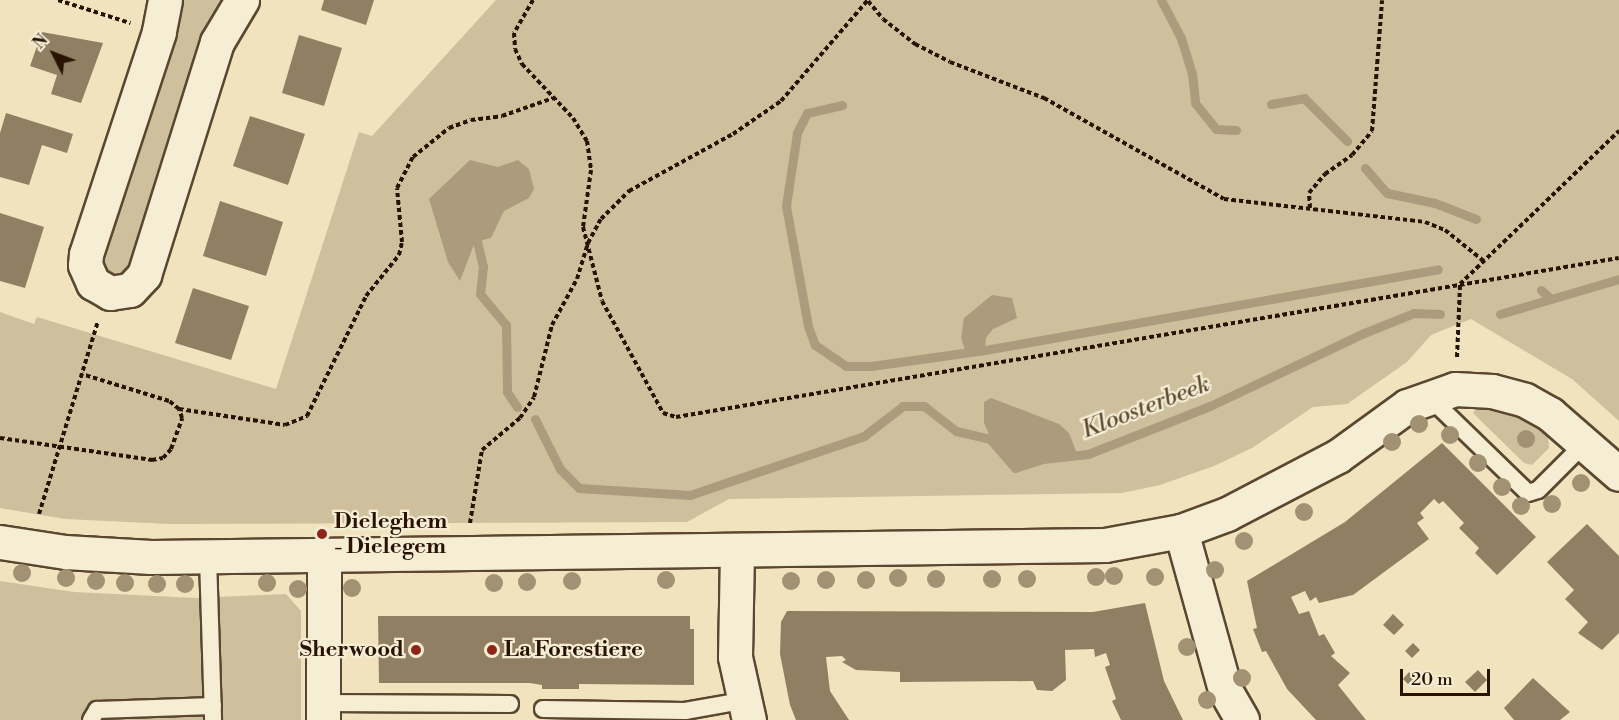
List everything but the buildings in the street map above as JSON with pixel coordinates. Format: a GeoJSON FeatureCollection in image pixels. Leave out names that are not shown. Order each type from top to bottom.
{"type":"FeatureCollection","features":[{"type":"Feature","properties":{"kind":"street"},"geometry":{"type":"LineString","coordinates":[[165,0],[159,32],[86,254],[87,274],[107,291],[130,290],[144,275],[217,42],[242,0]]}},
{"type":"Feature","properties":{"kind":"street"},"geometry":{"type":"LineString","coordinates":[[0,542],[65,552],[208,558],[1105,545],[1181,531],[1227,514],[1298,478],[1441,393],[1492,391],[1525,400],[1550,414],[1619,474]]}},
{"type":"Feature","properties":{"kind":"street"},"geometry":{"type":"LineString","coordinates":[[1181,531],[1222,680],[1242,720]]}},
{"type":"Feature","properties":{"kind":"street"},"geometry":{"type":"LineString","coordinates":[[737,552],[735,657],[745,710]]}},
{"type":"Feature","properties":{"kind":"street"},"geometry":{"type":"LineString","coordinates":[[323,712],[324,557]]}},
{"type":"Feature","properties":{"kind":"lane"},"geometry":{"type":"LineString","coordinates":[[1441,393],[1528,493],[1538,490],[1585,443]]}},
{"type":"Feature","properties":{"kind":"lane"},"geometry":{"type":"LineString","coordinates":[[90,720],[97,710],[213,713],[208,558]]}},
{"type":"Feature","properties":{"kind":"lane"},"geometry":{"type":"LineString","coordinates":[[323,712],[510,704]]}},
{"type":"Feature","properties":{"kind":"lane"},"geometry":{"type":"LineString","coordinates":[[543,709],[745,710]]}},
{"type":"Feature","properties":{"kind":"path"},"geometry":{"type":"LineString","coordinates":[[58,0],[159,32]]}},
{"type":"Feature","properties":{"kind":"path"},"geometry":{"type":"LineString","coordinates":[[533,0],[514,33],[515,49],[522,64],[588,141],[591,170],[583,227],[602,301],[663,414],[676,417],[1619,258]]}},
{"type":"Feature","properties":{"kind":"path"},"geometry":{"type":"LineString","coordinates":[[470,526],[482,450],[513,426],[534,397],[552,325],[578,279],[588,243],[601,219],[629,191],[733,134],[780,101],[868,0],[883,19],[915,44],[950,62],[1044,98],[1224,199],[1425,222],[1445,230],[1485,262]]}},
{"type":"Feature","properties":{"kind":"path"},"geometry":{"type":"LineString","coordinates":[[1310,208],[1309,193],[1325,174],[1352,155],[1372,131],[1382,0]]}},
{"type":"Feature","properties":{"kind":"path"},"geometry":{"type":"LineString","coordinates":[[82,374],[168,400],[179,409],[285,425],[307,416],[366,296],[399,255],[402,242],[397,188],[413,157],[449,128],[471,120],[502,116],[553,98]]}},
{"type":"Feature","properties":{"kind":"path"},"geometry":{"type":"LineString","coordinates":[[1441,393],[1460,284],[1619,132]]}},
{"type":"Feature","properties":{"kind":"path"},"geometry":{"type":"LineString","coordinates":[[39,514],[107,291]]}},
{"type":"Feature","properties":{"kind":"path"},"geometry":{"type":"LineString","coordinates":[[0,438],[152,460],[163,458],[171,449],[182,418],[179,409]]}},
{"type":"Feature","properties":{"kind":"shaded area"},"geometry":{"type":"Polygon","coordinates":[[[178,0],[227,0],[129,274],[107,277],[98,257],[178,0]]]}},
{"type":"Feature","properties":{"kind":"shaded area"},"geometry":{"type":"Polygon","coordinates":[[[496,0],[1619,0],[1619,421],[1572,379],[1471,319],[1431,335],[1407,362],[1347,404],[1313,407],[1252,448],[1214,466],[1160,485],[1122,493],[729,499],[687,522],[170,524],[65,519],[0,508],[0,312],[34,324],[37,317],[276,389],[359,132],[372,136],[496,0]]]}},
{"type":"Feature","properties":{"kind":"shaded area"},"geometry":{"type":"Polygon","coordinates":[[[470,160],[498,167],[518,160],[529,169],[534,189],[529,198],[504,211],[491,238],[475,242],[460,281],[448,262],[429,199],[470,160]]]}},
{"type":"Feature","properties":{"kind":"shaded area"},"geometry":{"type":"Polygon","coordinates":[[[992,295],[1012,298],[1017,318],[993,329],[986,338],[985,350],[966,353],[961,338],[964,318],[992,295]]]}},
{"type":"Feature","properties":{"kind":"shaded area"},"geometry":{"type":"Polygon","coordinates":[[[991,398],[1059,424],[1069,433],[1078,456],[1043,459],[1015,468],[995,448],[984,423],[984,402],[991,398]]]}},
{"type":"Feature","properties":{"kind":"shaded area"},"geometry":{"type":"Polygon","coordinates":[[[1477,407],[1509,412],[1530,422],[1548,435],[1549,448],[1532,465],[1524,463],[1473,413],[1477,407]]]}},
{"type":"Feature","properties":{"kind":"shaded area"},"geometry":{"type":"Polygon","coordinates":[[[0,581],[74,592],[196,598],[286,594],[301,611],[301,720],[0,720],[0,581]]]}},
{"type":"Feature","properties":{"kind":"waterway","name":"Kloosterbeek"},"geometry":{"type":"LineString","coordinates":[[1161,0],[1181,38],[1192,73],[1195,103],[1216,129],[1236,130]]}},
{"type":"Feature","properties":{"kind":"waterway","name":"Kloosterbeek"},"geometry":{"type":"LineString","coordinates":[[1271,104],[1304,98],[1347,141]]}},
{"type":"Feature","properties":{"kind":"waterway","name":"Kloosterbeek"},"geometry":{"type":"LineString","coordinates":[[842,105],[807,113],[797,133],[786,206],[808,326],[815,345],[846,366],[871,366],[985,350],[1438,269]]}},
{"type":"Feature","properties":{"kind":"waterway","name":"Kloosterbeek"},"geometry":{"type":"LineString","coordinates":[[1365,168],[1387,193],[1435,203],[1476,219]]}},
{"type":"Feature","properties":{"kind":"waterway","name":"Kloosterbeek"},"geometry":{"type":"LineString","coordinates":[[477,241],[483,266],[480,294],[506,325],[507,392],[517,407]]}},
{"type":"Feature","properties":{"kind":"waterway","name":"Kloosterbeek"},"geometry":{"type":"LineString","coordinates":[[1541,290],[1551,299],[1619,279]]}},
{"type":"Feature","properties":{"kind":"waterway","name":"Kloosterbeek"},"geometry":{"type":"LineString","coordinates":[[1500,314],[1551,299]]}},
{"type":"Feature","properties":{"kind":"waterway","name":"Kloosterbeek"},"geometry":{"type":"LineString","coordinates":[[535,419],[560,469],[579,488],[690,495],[864,436],[903,406],[924,406],[956,431],[990,439],[1015,468],[1043,459],[1088,454],[1210,406],[1364,333],[1414,313],[1440,314]]}},
{"type":"Feature","properties":{"kind":"place","name":"Dieleghem - Dielegem"},"geometry":{"type":"Point","coordinates":[322,534]}},
{"type":"Feature","properties":{"kind":"place","name":"Sherwood"},"geometry":{"type":"Point","coordinates":[416,650]}},
{"type":"Feature","properties":{"kind":"place","name":"La Forestiere"},"geometry":{"type":"Point","coordinates":[492,650]}}]}
